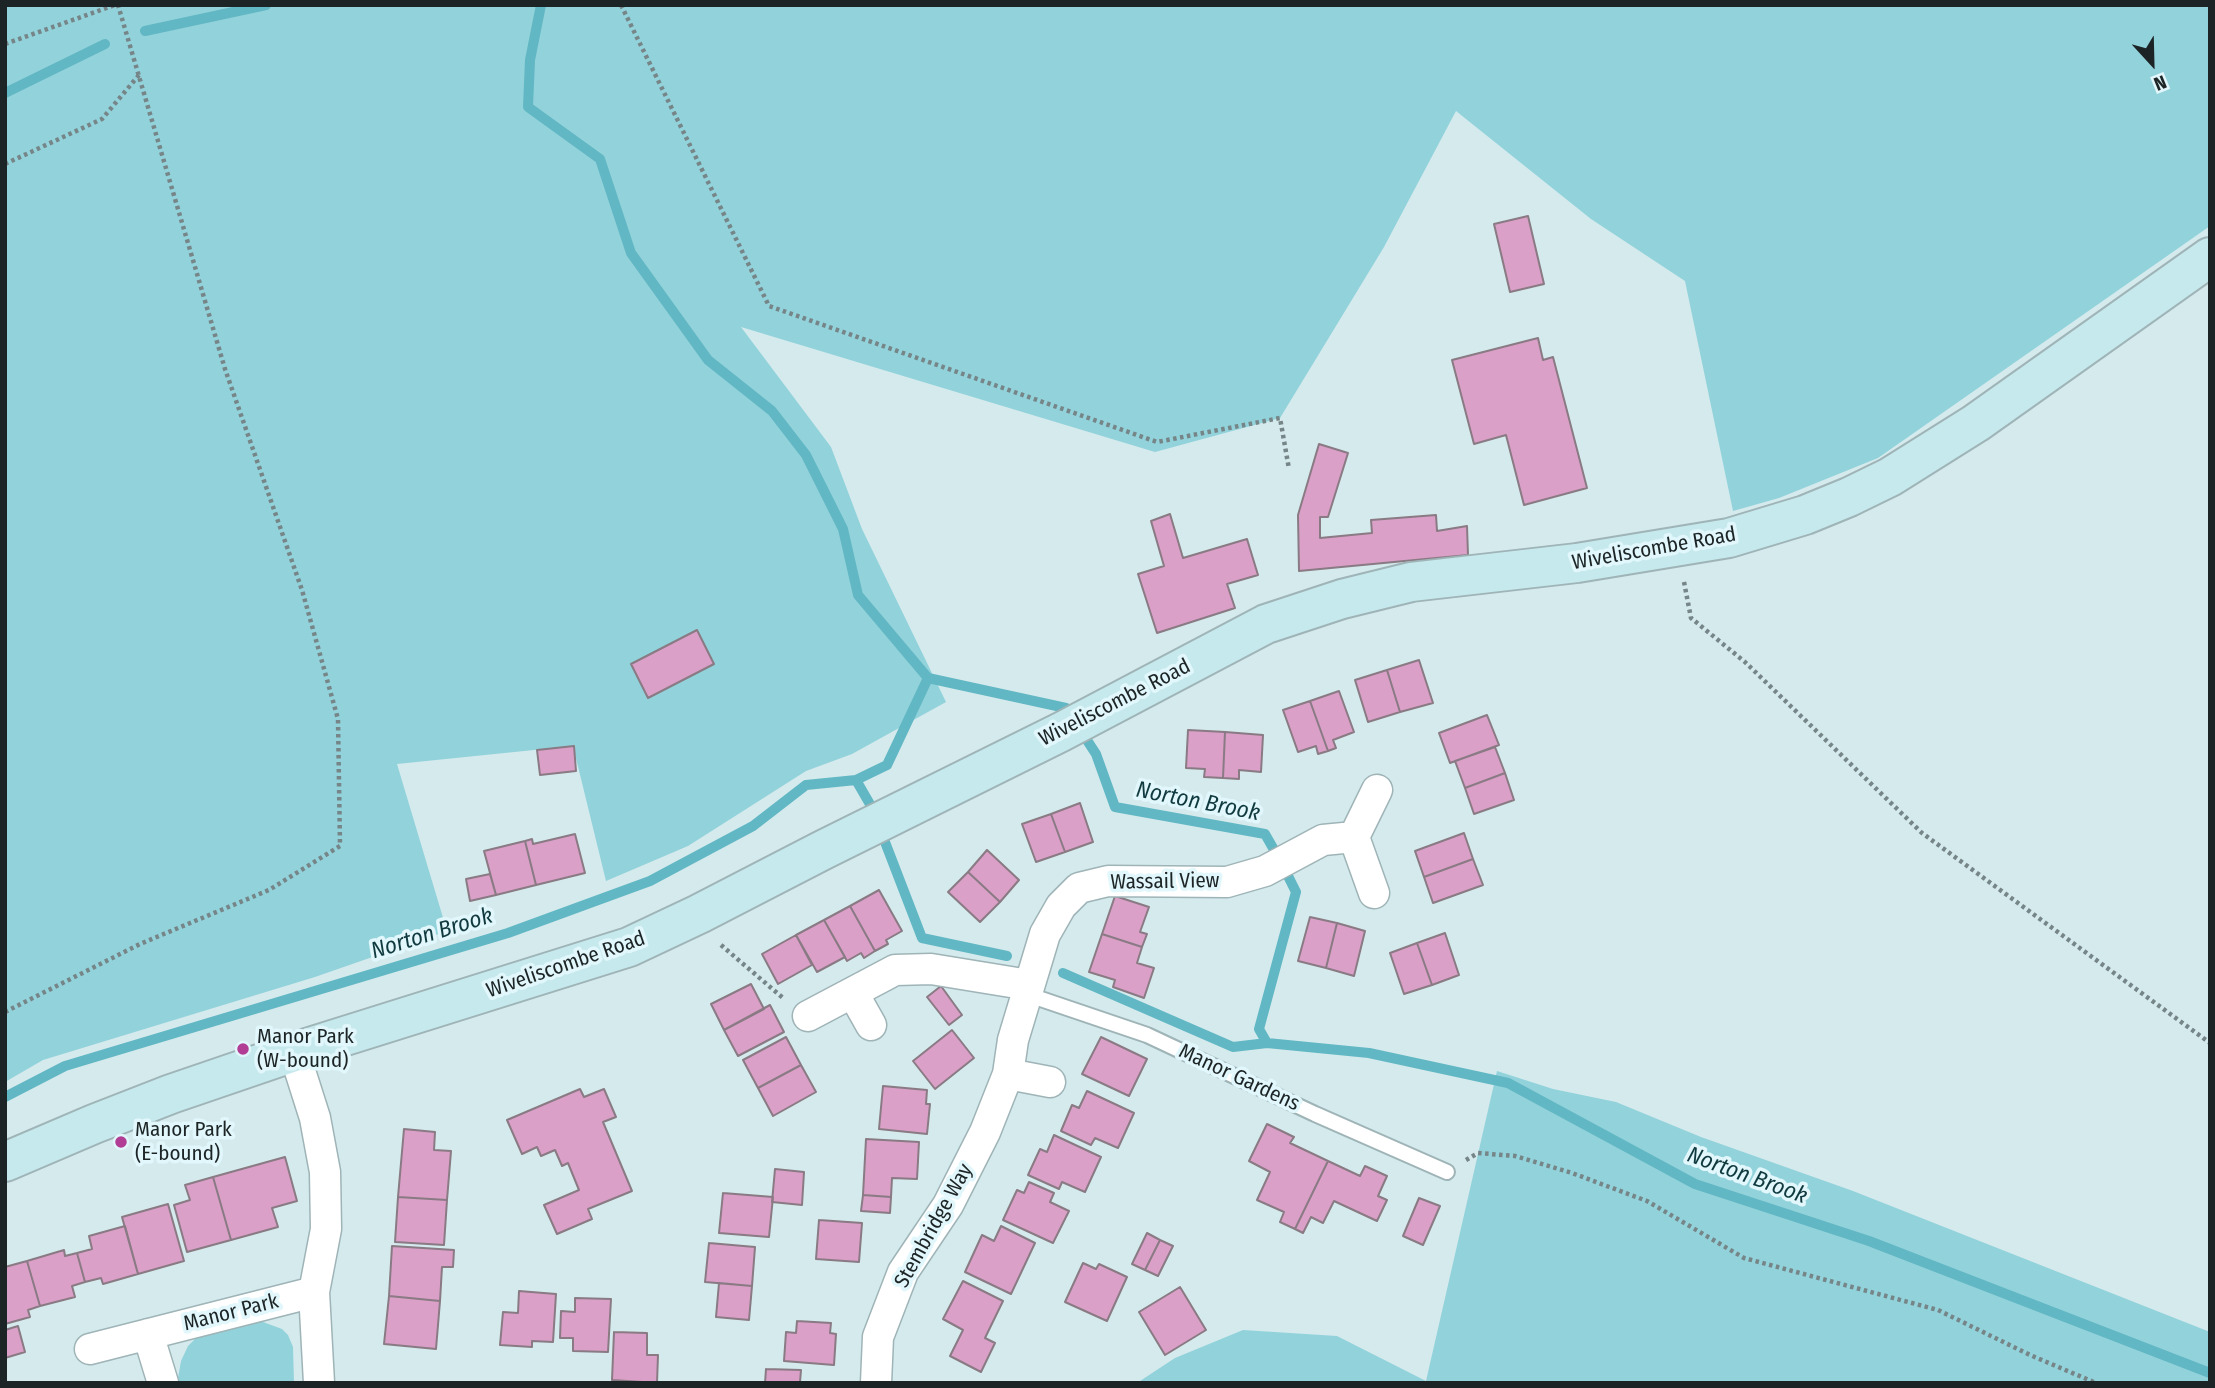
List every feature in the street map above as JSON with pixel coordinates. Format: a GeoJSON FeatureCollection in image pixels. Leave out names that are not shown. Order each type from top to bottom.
{"type":"FeatureCollection","features":[{"type":"Feature","properties":{"kind":"main road","name":"Wiveliscombe Road"},"geometry":{"type":"LineString","coordinates":[[5,1162],[171,1094],[294,1052],[629,947],[1061,732],[1266,624],[1342,599],[1411,582],[1577,563],[1678,547],[1728,538],[1805,515],[1890,477],[1976,423],[2210,257]]}},
{"type":"Feature","properties":{"kind":"street"},"geometry":{"type":"LineString","coordinates":[[1374,892],[1354,837],[1377,790]]}},
{"type":"Feature","properties":{"kind":"street","name":"Wassail View"},"geometry":{"type":"LineString","coordinates":[[1027,989],[1045,934],[1060,906],[1079,888],[1108,881],[1227,882],[1265,871],[1323,840],[1354,837]]}},
{"type":"Feature","properties":{"kind":"street"},"geometry":{"type":"LineString","coordinates":[[808,1016],[895,970],[931,969],[1027,989]]}},
{"type":"Feature","properties":{"kind":"street","name":"Stembridge Way"},"geometry":{"type":"LineString","coordinates":[[876,1383],[878,1337],[903,1272],[948,1205],[985,1132],[1008,1074],[1013,1040],[1027,989]]}},
{"type":"Feature","properties":{"kind":"street"},"geometry":{"type":"LineString","coordinates":[[853,993],[871,1025]]}},
{"type":"Feature","properties":{"kind":"street"},"geometry":{"type":"LineString","coordinates":[[294,1052],[315,1118],[325,1172],[326,1229],[314,1292],[318,1383]]}},
{"type":"Feature","properties":{"kind":"street"},"geometry":{"type":"LineString","coordinates":[[1008,1074],[1050,1082]]}},
{"type":"Feature","properties":{"kind":"street","name":"Manor Park"},"geometry":{"type":"LineString","coordinates":[[90,1349],[314,1292]]}},
{"type":"Feature","properties":{"kind":"street"},"geometry":{"type":"LineString","coordinates":[[148,1334],[163,1383]]}},
{"type":"Feature","properties":{"kind":"lane","name":"Manor Gardens"},"geometry":{"type":"LineString","coordinates":[[1027,989],[1147,1035],[1447,1172]]}},
{"type":"Feature","properties":{"kind":"path"},"geometry":{"type":"LineString","coordinates":[[5,44],[116,5],[140,75],[225,369],[302,590],[338,719],[340,846],[269,890],[140,944],[5,1012]]}},
{"type":"Feature","properties":{"kind":"path"},"geometry":{"type":"LineString","coordinates":[[621,5],[769,306],[1157,442],[1280,418],[1289,469]]}},
{"type":"Feature","properties":{"kind":"path"},"geometry":{"type":"LineString","coordinates":[[5,164],[102,119],[140,75]]}},
{"type":"Feature","properties":{"kind":"path"},"geometry":{"type":"LineString","coordinates":[[1678,547],[1691,618],[1745,662],[1922,833],[2210,1043]]}},
{"type":"Feature","properties":{"kind":"path"},"geometry":{"type":"LineString","coordinates":[[716,941],[808,1016]]}},
{"type":"Feature","properties":{"kind":"path"},"geometry":{"type":"LineString","coordinates":[[1447,1172],[1478,1153],[1515,1156],[1572,1174],[1647,1201],[1744,1258],[1938,1310],[2030,1355],[2096,1383]]}},
{"type":"Feature","properties":{"kind":"shaded area"},"geometry":{"type":"Polygon","coordinates":[[[5,5],[2210,5],[2210,226],[1878,458],[1779,498],[1733,511],[1685,281],[1591,219],[1456,111],[1384,247],[1280,418],[1155,452],[741,327],[831,447],[862,529],[946,702],[852,754],[806,771],[688,846],[606,881],[573,746],[397,764],[447,931],[315,977],[43,1060],[5,1082],[5,5]]]}},
{"type":"Feature","properties":{"kind":"shaded area"},"geometry":{"type":"Polygon","coordinates":[[[1497,1071],[1553,1089],[1616,1102],[1701,1137],[1853,1191],[2210,1332],[2210,1383],[1137,1383],[1175,1358],[1243,1330],[1337,1336],[1426,1381],[1497,1071]]]}},
{"type":"Feature","properties":{"kind":"shaded area"},"geometry":{"type":"Polygon","coordinates":[[[245,1322],[263,1322],[282,1329],[288,1335],[293,1347],[294,1383],[180,1383],[178,1378],[181,1361],[188,1346],[199,1335],[245,1322]]]}},
{"type":"Feature","properties":{"kind":"building"},"geometry":{"type":"Polygon","coordinates":[[[1528,216],[1544,284],[1510,292],[1494,224],[1528,216]]]}},
{"type":"Feature","properties":{"kind":"building"},"geometry":{"type":"Polygon","coordinates":[[[1538,338],[1543,360],[1553,357],[1587,488],[1524,505],[1506,435],[1474,444],[1452,360],[1538,338]]]}},
{"type":"Feature","properties":{"kind":"building"},"geometry":{"type":"Polygon","coordinates":[[[1319,444],[1348,453],[1328,517],[1320,517],[1320,538],[1372,533],[1371,520],[1436,515],[1437,531],[1467,526],[1468,555],[1299,571],[1298,515],[1319,444]]]}},
{"type":"Feature","properties":{"kind":"building"},"geometry":{"type":"Polygon","coordinates":[[[1170,514],[1183,558],[1247,539],[1258,575],[1227,584],[1235,608],[1157,633],[1138,574],[1164,566],[1151,521],[1170,514]]]}},
{"type":"Feature","properties":{"kind":"building"},"geometry":{"type":"Polygon","coordinates":[[[697,630],[714,664],[648,698],[631,664],[697,630]]]}},
{"type":"Feature","properties":{"kind":"building"},"geometry":{"type":"Polygon","coordinates":[[[1419,660],[1433,703],[1400,712],[1387,670],[1419,660]]]}},
{"type":"Feature","properties":{"kind":"building"},"geometry":{"type":"Polygon","coordinates":[[[1387,670],[1400,712],[1368,722],[1355,680],[1387,670]]]}},
{"type":"Feature","properties":{"kind":"building"},"geometry":{"type":"Polygon","coordinates":[[[1339,691],[1354,732],[1333,740],[1336,748],[1328,751],[1310,701],[1339,691]]]}},
{"type":"Feature","properties":{"kind":"building"},"geometry":{"type":"Polygon","coordinates":[[[1310,701],[1328,751],[1318,754],[1316,746],[1298,752],[1283,710],[1310,701]]]}},
{"type":"Feature","properties":{"kind":"building"},"geometry":{"type":"Polygon","coordinates":[[[1487,715],[1499,745],[1450,763],[1439,733],[1487,715]]]}},
{"type":"Feature","properties":{"kind":"building"},"geometry":{"type":"Polygon","coordinates":[[[1188,730],[1225,732],[1223,778],[1204,777],[1205,769],[1186,768],[1188,730]]]}},
{"type":"Feature","properties":{"kind":"building"},"geometry":{"type":"Polygon","coordinates":[[[1225,732],[1263,735],[1261,772],[1239,770],[1239,779],[1223,778],[1225,732]]]}},
{"type":"Feature","properties":{"kind":"building"},"geometry":{"type":"Polygon","coordinates":[[[574,746],[576,771],[540,775],[537,750],[574,746]]]}},
{"type":"Feature","properties":{"kind":"building"},"geometry":{"type":"Polygon","coordinates":[[[1495,747],[1505,773],[1465,788],[1455,761],[1495,747]]]}},
{"type":"Feature","properties":{"kind":"building"},"geometry":{"type":"Polygon","coordinates":[[[1505,773],[1514,800],[1474,814],[1465,788],[1505,773]]]}},
{"type":"Feature","properties":{"kind":"building"},"geometry":{"type":"Polygon","coordinates":[[[1080,803],[1093,842],[1065,852],[1051,814],[1080,803]]]}},
{"type":"Feature","properties":{"kind":"building"},"geometry":{"type":"Polygon","coordinates":[[[1051,814],[1065,852],[1036,862],[1022,824],[1051,814]]]}},
{"type":"Feature","properties":{"kind":"building"},"geometry":{"type":"Polygon","coordinates":[[[1464,833],[1473,859],[1424,877],[1415,851],[1464,833]]]}},
{"type":"Feature","properties":{"kind":"building"},"geometry":{"type":"Polygon","coordinates":[[[575,834],[585,873],[536,885],[525,841],[532,839],[533,844],[575,834]]]}},
{"type":"Feature","properties":{"kind":"building"},"geometry":{"type":"Polygon","coordinates":[[[525,841],[536,885],[496,895],[484,851],[525,841]]]}},
{"type":"Feature","properties":{"kind":"building"},"geometry":{"type":"Polygon","coordinates":[[[987,850],[1019,880],[1000,902],[968,872],[987,850]]]}},
{"type":"Feature","properties":{"kind":"building"},"geometry":{"type":"Polygon","coordinates":[[[1473,859],[1483,885],[1433,903],[1424,877],[1473,859]]]}},
{"type":"Feature","properties":{"kind":"building"},"geometry":{"type":"Polygon","coordinates":[[[968,872],[1000,902],[980,922],[948,892],[968,872]]]}},
{"type":"Feature","properties":{"kind":"building"},"geometry":{"type":"Polygon","coordinates":[[[490,874],[496,895],[470,901],[466,879],[490,874]]]}},
{"type":"Feature","properties":{"kind":"building"},"geometry":{"type":"Polygon","coordinates":[[[879,890],[902,931],[886,940],[888,944],[875,951],[850,906],[879,890]]]}},
{"type":"Feature","properties":{"kind":"building"},"geometry":{"type":"Polygon","coordinates":[[[1115,896],[1149,907],[1140,932],[1147,934],[1142,947],[1102,934],[1115,896]]]}},
{"type":"Feature","properties":{"kind":"building"},"geometry":{"type":"Polygon","coordinates":[[[850,906],[875,951],[864,958],[861,953],[847,961],[824,920],[850,906]]]}},
{"type":"Feature","properties":{"kind":"building"},"geometry":{"type":"Polygon","coordinates":[[[1310,917],[1337,923],[1326,968],[1298,961],[1310,917]]]}},
{"type":"Feature","properties":{"kind":"building"},"geometry":{"type":"Polygon","coordinates":[[[824,920],[845,957],[817,972],[796,935],[824,920]]]}},
{"type":"Feature","properties":{"kind":"building"},"geometry":{"type":"Polygon","coordinates":[[[1337,923],[1365,931],[1354,976],[1326,968],[1337,923]]]}},
{"type":"Feature","properties":{"kind":"building"},"geometry":{"type":"Polygon","coordinates":[[[1445,933],[1459,975],[1432,985],[1417,943],[1445,933]]]}},
{"type":"Feature","properties":{"kind":"building"},"geometry":{"type":"Polygon","coordinates":[[[1102,934],[1142,947],[1137,963],[1154,968],[1144,998],[1113,987],[1115,980],[1089,972],[1102,934]]]}},
{"type":"Feature","properties":{"kind":"building"},"geometry":{"type":"Polygon","coordinates":[[[796,935],[812,965],[778,984],[762,954],[796,935]]]}},
{"type":"Feature","properties":{"kind":"building"},"geometry":{"type":"Polygon","coordinates":[[[1417,943],[1432,985],[1404,994],[1390,953],[1417,943]]]}},
{"type":"Feature","properties":{"kind":"building"},"geometry":{"type":"Polygon","coordinates":[[[751,984],[764,1009],[724,1030],[711,1004],[751,984]]]}},
{"type":"Feature","properties":{"kind":"building"},"geometry":{"type":"Polygon","coordinates":[[[941,986],[962,1015],[949,1025],[927,997],[941,986]]]}},
{"type":"Feature","properties":{"kind":"building"},"geometry":{"type":"Polygon","coordinates":[[[770,1005],[784,1032],[738,1056],[724,1030],[770,1005]]]}},
{"type":"Feature","properties":{"kind":"building"},"geometry":{"type":"Polygon","coordinates":[[[952,1030],[974,1058],[935,1089],[913,1061],[952,1030]]]}},
{"type":"Feature","properties":{"kind":"building"},"geometry":{"type":"Polygon","coordinates":[[[786,1037],[801,1065],[758,1088],[743,1060],[786,1037]]]}},
{"type":"Feature","properties":{"kind":"building"},"geometry":{"type":"Polygon","coordinates":[[[1101,1037],[1147,1059],[1129,1096],[1082,1074],[1101,1037]]]}},
{"type":"Feature","properties":{"kind":"building"},"geometry":{"type":"Polygon","coordinates":[[[801,1065],[816,1092],[773,1116],[758,1088],[801,1065]]]}},
{"type":"Feature","properties":{"kind":"building"},"geometry":{"type":"Polygon","coordinates":[[[883,1086],[927,1090],[926,1104],[930,1104],[927,1134],[879,1129],[883,1086]]]}},
{"type":"Feature","properties":{"kind":"building"},"geometry":{"type":"Polygon","coordinates":[[[580,1089],[584,1097],[604,1089],[616,1117],[603,1122],[632,1191],[588,1209],[592,1219],[557,1234],[544,1205],[579,1190],[568,1163],[562,1166],[555,1150],[541,1156],[537,1147],[522,1154],[507,1120],[580,1089]]]}},
{"type":"Feature","properties":{"kind":"building"},"geometry":{"type":"Polygon","coordinates":[[[1087,1091],[1134,1113],[1118,1148],[1095,1138],[1091,1145],[1061,1131],[1072,1105],[1079,1108],[1087,1091]]]}},
{"type":"Feature","properties":{"kind":"building"},"geometry":{"type":"Polygon","coordinates":[[[1267,1124],[1294,1137],[1290,1143],[1328,1161],[1295,1229],[1280,1222],[1284,1212],[1257,1200],[1270,1172],[1249,1161],[1267,1124]]]}},
{"type":"Feature","properties":{"kind":"building"},"geometry":{"type":"Polygon","coordinates":[[[404,1129],[435,1132],[434,1150],[451,1151],[447,1200],[398,1197],[404,1129]]]}},
{"type":"Feature","properties":{"kind":"building"},"geometry":{"type":"Polygon","coordinates":[[[1054,1135],[1101,1157],[1085,1192],[1062,1182],[1059,1189],[1028,1175],[1040,1149],[1047,1152],[1054,1135]]]}},
{"type":"Feature","properties":{"kind":"building"},"geometry":{"type":"Polygon","coordinates":[[[866,1139],[919,1142],[917,1179],[892,1178],[891,1197],[863,1195],[866,1139]]]}},
{"type":"Feature","properties":{"kind":"building"},"geometry":{"type":"Polygon","coordinates":[[[285,1157],[297,1201],[272,1208],[278,1227],[231,1240],[213,1177],[285,1157]]]}},
{"type":"Feature","properties":{"kind":"building"},"geometry":{"type":"Polygon","coordinates":[[[1328,1161],[1360,1176],[1365,1166],[1387,1176],[1378,1196],[1387,1200],[1377,1221],[1334,1201],[1323,1223],[1311,1217],[1303,1233],[1295,1229],[1328,1161]]]}},
{"type":"Feature","properties":{"kind":"building"},"geometry":{"type":"Polygon","coordinates":[[[775,1169],[804,1172],[802,1205],[772,1202],[775,1169]]]}},
{"type":"Feature","properties":{"kind":"building"},"geometry":{"type":"Polygon","coordinates":[[[213,1177],[231,1240],[187,1252],[174,1205],[190,1200],[185,1185],[213,1177]]]}},
{"type":"Feature","properties":{"kind":"building"},"geometry":{"type":"Polygon","coordinates":[[[1029,1182],[1054,1193],[1050,1202],[1069,1211],[1053,1243],[1003,1220],[1017,1190],[1024,1193],[1029,1182]]]}},
{"type":"Feature","properties":{"kind":"building"},"geometry":{"type":"Polygon","coordinates":[[[723,1193],[773,1197],[769,1237],[719,1233],[723,1193]]]}},
{"type":"Feature","properties":{"kind":"building"},"geometry":{"type":"Polygon","coordinates":[[[863,1195],[891,1197],[890,1213],[861,1211],[863,1195]]]}},
{"type":"Feature","properties":{"kind":"building"},"geometry":{"type":"Polygon","coordinates":[[[398,1197],[447,1200],[444,1245],[395,1242],[398,1197]]]}},
{"type":"Feature","properties":{"kind":"building"},"geometry":{"type":"Polygon","coordinates":[[[1419,1198],[1440,1206],[1423,1245],[1403,1236],[1419,1198]]]}},
{"type":"Feature","properties":{"kind":"building"},"geometry":{"type":"Polygon","coordinates":[[[168,1204],[184,1261],[138,1274],[122,1217],[168,1204]]]}},
{"type":"Feature","properties":{"kind":"building"},"geometry":{"type":"Polygon","coordinates":[[[819,1220],[862,1223],[859,1262],[816,1259],[819,1220]]]}},
{"type":"Feature","properties":{"kind":"building"},"geometry":{"type":"Polygon","coordinates":[[[125,1226],[138,1274],[103,1284],[101,1278],[85,1282],[77,1253],[92,1249],[89,1236],[125,1226]]]}},
{"type":"Feature","properties":{"kind":"building"},"geometry":{"type":"Polygon","coordinates":[[[1001,1226],[1035,1243],[1011,1294],[965,1272],[982,1235],[994,1241],[1001,1226]]]}},
{"type":"Feature","properties":{"kind":"building"},"geometry":{"type":"Polygon","coordinates":[[[1147,1233],[1160,1240],[1145,1270],[1132,1264],[1147,1233]]]}},
{"type":"Feature","properties":{"kind":"building"},"geometry":{"type":"Polygon","coordinates":[[[1160,1240],[1173,1246],[1158,1276],[1145,1270],[1160,1240]]]}},
{"type":"Feature","properties":{"kind":"building"},"geometry":{"type":"Polygon","coordinates":[[[709,1243],[755,1247],[752,1286],[705,1282],[709,1243]]]}},
{"type":"Feature","properties":{"kind":"building"},"geometry":{"type":"Polygon","coordinates":[[[392,1246],[454,1250],[453,1267],[442,1267],[440,1301],[389,1296],[392,1246]]]}},
{"type":"Feature","properties":{"kind":"building"},"geometry":{"type":"Polygon","coordinates":[[[64,1250],[65,1256],[77,1253],[85,1282],[72,1286],[75,1297],[40,1306],[27,1261],[64,1250]]]}},
{"type":"Feature","properties":{"kind":"building"},"geometry":{"type":"Polygon","coordinates":[[[27,1261],[40,1306],[28,1310],[30,1317],[5,1324],[5,1267],[27,1261]]]}},
{"type":"Feature","properties":{"kind":"building"},"geometry":{"type":"Polygon","coordinates":[[[1083,1263],[1096,1269],[1099,1264],[1127,1277],[1107,1321],[1065,1302],[1083,1263]]]}},
{"type":"Feature","properties":{"kind":"building"},"geometry":{"type":"Polygon","coordinates":[[[963,1281],[1003,1301],[985,1338],[995,1343],[981,1372],[950,1356],[963,1330],[943,1319],[963,1281]]]}},
{"type":"Feature","properties":{"kind":"building"},"geometry":{"type":"Polygon","coordinates":[[[719,1283],[752,1286],[749,1320],[716,1317],[719,1283]]]}},
{"type":"Feature","properties":{"kind":"building"},"geometry":{"type":"Polygon","coordinates":[[[1180,1287],[1206,1330],[1165,1355],[1139,1312],[1180,1287]]]}},
{"type":"Feature","properties":{"kind":"building"},"geometry":{"type":"Polygon","coordinates":[[[519,1291],[556,1294],[553,1342],[532,1341],[532,1347],[500,1345],[503,1312],[518,1313],[519,1291]]]}},
{"type":"Feature","properties":{"kind":"building"},"geometry":{"type":"Polygon","coordinates":[[[389,1296],[440,1301],[436,1349],[384,1344],[389,1296]]]}},
{"type":"Feature","properties":{"kind":"building"},"geometry":{"type":"Polygon","coordinates":[[[575,1298],[611,1299],[608,1352],[573,1351],[573,1338],[560,1338],[561,1311],[575,1312],[575,1298]]]}},
{"type":"Feature","properties":{"kind":"building"},"geometry":{"type":"Polygon","coordinates":[[[797,1321],[831,1323],[830,1333],[836,1334],[834,1365],[784,1361],[786,1332],[796,1333],[797,1321]]]}},
{"type":"Feature","properties":{"kind":"building"},"geometry":{"type":"Polygon","coordinates":[[[18,1326],[25,1352],[5,1358],[5,1330],[18,1326]]]}},
{"type":"Feature","properties":{"kind":"building"},"geometry":{"type":"Polygon","coordinates":[[[614,1332],[647,1333],[647,1355],[658,1355],[657,1383],[612,1380],[614,1332]]]}},
{"type":"Feature","properties":{"kind":"building"},"geometry":{"type":"Polygon","coordinates":[[[766,1369],[801,1370],[800,1382],[810,1383],[765,1383],[766,1369]]]}},
{"type":"Feature","properties":{"kind":"waterway"},"geometry":{"type":"LineString","coordinates":[[145,31],[266,5]]}},
{"type":"Feature","properties":{"kind":"waterway"},"geometry":{"type":"LineString","coordinates":[[541,5],[530,60],[528,107],[600,159],[631,253],[708,360],[772,411],[806,455],[843,529],[858,595],[928,678]]}},
{"type":"Feature","properties":{"kind":"waterway"},"geometry":{"type":"LineString","coordinates":[[5,93],[105,44]]}},
{"type":"Feature","properties":{"kind":"waterway","name":"Norton Brook"},"geometry":{"type":"LineString","coordinates":[[5,1097],[65,1066],[508,933],[650,881],[753,826],[806,785],[856,780],[887,765],[928,678],[1066,708],[1072,717]]}},
{"type":"Feature","properties":{"kind":"waterway","name":"Norton Brook"},"geometry":{"type":"LineString","coordinates":[[1081,731],[1096,754],[1115,807],[1265,834],[1273,848]]}},
{"type":"Feature","properties":{"kind":"waterway","name":"Norton Brook"},"geometry":{"type":"LineString","coordinates":[[856,780],[871,806]]}},
{"type":"Feature","properties":{"kind":"waterway","name":"Norton Brook"},"geometry":{"type":"LineString","coordinates":[[885,842],[922,938],[1007,956]]}},
{"type":"Feature","properties":{"kind":"waterway","name":"Norton Brook"},"geometry":{"type":"LineString","coordinates":[[1288,876],[1296,892],[1259,1029],[1267,1043],[1369,1053],[1508,1083],[1695,1184],[1869,1241],[2210,1373]]}},
{"type":"Feature","properties":{"kind":"waterway","name":"Norton Brook"},"geometry":{"type":"LineString","coordinates":[[1063,973],[1233,1047],[1267,1043]]}},
{"type":"Feature","properties":{"kind":"place","name":"Manor Park (W-bound)"},"geometry":{"type":"Point","coordinates":[243,1049]}},
{"type":"Feature","properties":{"kind":"place","name":"Manor Park (E-bound)"},"geometry":{"type":"Point","coordinates":[121,1142]}}]}
